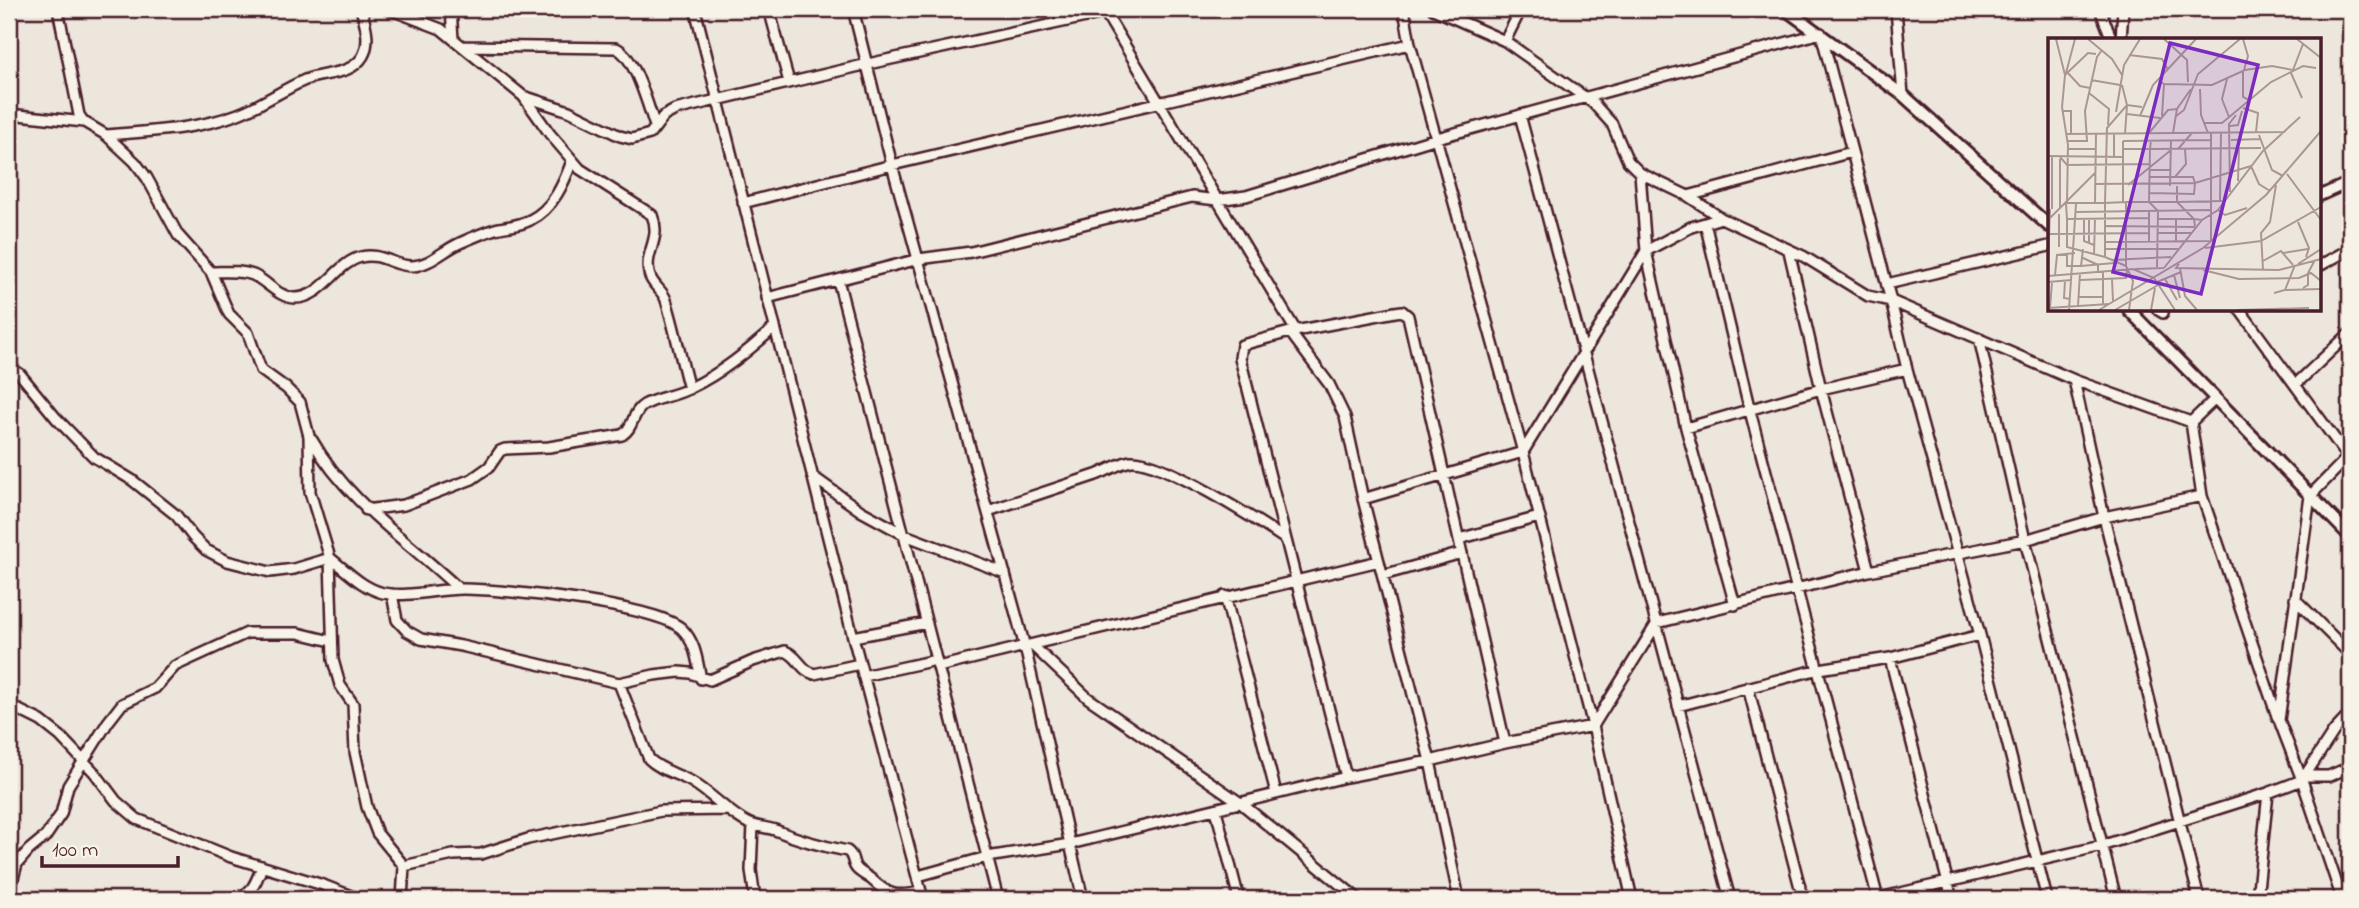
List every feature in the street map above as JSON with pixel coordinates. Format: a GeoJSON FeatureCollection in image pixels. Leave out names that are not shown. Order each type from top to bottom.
{"type":"FeatureCollection","features":[{"type":"Feature","properties":{"kind":"main road"},"geometry":{"type":"LineString","coordinates":[[1785,9],[1903,95],[2048,225]]}},
{"type":"Feature","properties":{"kind":"main road"},"geometry":{"type":"LineString","coordinates":[[2131,312],[2350,536]]}},
{"type":"Feature","properties":{"kind":"street"},"geometry":{"type":"LineString","coordinates":[[58,9],[79,115],[84,122],[106,135],[135,162],[147,178],[178,235],[211,272],[229,314],[248,333],[261,370],[300,402],[309,436],[310,492],[330,558],[331,640],[337,678],[353,704],[355,752],[377,833],[404,866],[402,899]]}},
{"type":"Feature","properties":{"kind":"street"},"geometry":{"type":"LineString","coordinates":[[106,135],[196,127],[239,114],[307,79],[347,70],[362,58],[366,48],[367,32],[361,9]]}},
{"type":"Feature","properties":{"kind":"street"},"geometry":{"type":"LineString","coordinates":[[389,9],[441,29],[523,96],[572,161],[606,187],[652,215],[656,233],[648,264],[649,273],[652,282],[666,298],[689,389]]}},
{"type":"Feature","properties":{"kind":"street"},"geometry":{"type":"LineString","coordinates":[[451,9],[453,39]]}},
{"type":"Feature","properties":{"kind":"street"},"geometry":{"type":"LineString","coordinates":[[619,683],[649,760],[654,764],[699,786],[728,810],[752,825],[772,829],[787,837],[814,845],[847,851],[852,854],[858,869],[880,889],[893,895],[922,896],[853,637],[695,9]]}},
{"type":"Feature","properties":{"kind":"street"},"geometry":{"type":"LineString","coordinates":[[769,9],[789,82]]}},
{"type":"Feature","properties":{"kind":"street"},"geometry":{"type":"LineString","coordinates":[[853,9],[892,165],[1005,573],[1029,647],[1083,899]]}},
{"type":"Feature","properties":{"kind":"street"},"geometry":{"type":"LineString","coordinates":[[523,96],[569,111],[627,138],[646,136],[664,116],[675,110],[868,64],[1123,9]]}},
{"type":"Feature","properties":{"kind":"street"},"geometry":{"type":"LineString","coordinates":[[1404,9],[1410,44],[1523,453],[1593,726],[1632,899]]}},
{"type":"Feature","properties":{"kind":"street"},"geometry":{"type":"LineString","coordinates":[[1433,9],[1505,41],[1586,98],[1612,124],[1628,161],[1640,173],[1688,196],[1721,218],[1803,256],[1868,296],[1891,301],[2074,380],[2191,422]]}},
{"type":"Feature","properties":{"kind":"street"},"geometry":{"type":"LineString","coordinates":[[1505,41],[1521,9]]}},
{"type":"Feature","properties":{"kind":"street"},"geometry":{"type":"LineString","coordinates":[[1896,9],[1903,95]]}},
{"type":"Feature","properties":{"kind":"street"},"geometry":{"type":"LineString","coordinates":[[2100,9],[2111,38]]}},
{"type":"Feature","properties":{"kind":"street"},"geometry":{"type":"LineString","coordinates":[[2121,38],[2123,9]]}},
{"type":"Feature","properties":{"kind":"street"},"geometry":{"type":"LineString","coordinates":[[1104,11],[1293,332],[1329,384],[1345,417],[1363,499],[1430,761],[1459,899]]}},
{"type":"Feature","properties":{"kind":"street"},"geometry":{"type":"LineString","coordinates":[[767,298],[919,259],[971,252],[1192,197],[1217,200],[1246,196],[1437,138],[1821,33],[2047,899]]}},
{"type":"Feature","properties":{"kind":"street"},"geometry":{"type":"LineString","coordinates":[[743,203],[892,165],[1410,44]]}},
{"type":"Feature","properties":{"kind":"street"},"geometry":{"type":"LineString","coordinates":[[461,46],[616,48],[623,51],[635,74],[655,126]]}},
{"type":"Feature","properties":{"kind":"street"},"geometry":{"type":"LineString","coordinates":[[9,114],[84,122]]}},
{"type":"Feature","properties":{"kind":"street"},"geometry":{"type":"LineString","coordinates":[[1520,115],[1730,899]]}},
{"type":"Feature","properties":{"kind":"street"},"geometry":{"type":"LineString","coordinates":[[1688,196],[1852,152]]}},
{"type":"Feature","properties":{"kind":"street"},"geometry":{"type":"LineString","coordinates":[[211,272],[252,274],[281,293],[297,298],[313,292],[335,276],[343,266],[361,257],[387,258],[400,264],[417,266],[466,240],[493,230],[518,225],[539,215],[564,183],[572,161]]}},
{"type":"Feature","properties":{"kind":"street"},"geometry":{"type":"LineString","coordinates":[[1640,173],[1646,251],[1686,428],[1735,605]]}},
{"type":"Feature","properties":{"kind":"street"},"geometry":{"type":"LineString","coordinates":[[2320,196],[2350,183]]}},
{"type":"Feature","properties":{"kind":"street"},"geometry":{"type":"LineString","coordinates":[[1363,499],[1523,453],[1646,251],[1691,227],[1721,218]]}},
{"type":"Feature","properties":{"kind":"street"},"geometry":{"type":"LineString","coordinates":[[1706,223],[1750,411],[1819,669],[1876,899],[2101,846],[2268,793],[2304,778],[2329,776],[2350,768]]}},
{"type":"Feature","properties":{"kind":"street"},"geometry":{"type":"LineString","coordinates":[[1887,284],[2048,246]]}},
{"type":"Feature","properties":{"kind":"street"},"geometry":{"type":"LineString","coordinates":[[2320,264],[2350,249]]}},
{"type":"Feature","properties":{"kind":"street"},"geometry":{"type":"LineString","coordinates":[[1790,251],[1821,389],[1869,571]]}},
{"type":"Feature","properties":{"kind":"street"},"geometry":{"type":"LineString","coordinates":[[838,280],[998,899]]}},
{"type":"Feature","properties":{"kind":"street"},"geometry":{"type":"LineString","coordinates":[[1346,777],[1239,352],[1242,345],[1293,332],[1402,311],[1408,316],[1505,743]]}},
{"type":"Feature","properties":{"kind":"street"},"geometry":{"type":"LineString","coordinates":[[2241,312],[2349,456],[2310,496],[2279,720]]}},
{"type":"Feature","properties":{"kind":"street"},"geometry":{"type":"LineString","coordinates":[[366,510],[404,505],[460,485],[489,467],[500,451],[505,449],[549,447],[622,435],[628,431],[635,413],[642,407],[689,389],[736,360],[774,328]]}},
{"type":"Feature","properties":{"kind":"street"},"geometry":{"type":"LineString","coordinates":[[2295,385],[2350,332]]}},
{"type":"Feature","properties":{"kind":"street"},"geometry":{"type":"LineString","coordinates":[[1979,338],[2025,540],[2116,899]]}},
{"type":"Feature","properties":{"kind":"street"},"geometry":{"type":"LineString","coordinates":[[9,367],[20,374],[56,418],[94,457],[131,480],[176,515],[206,550],[228,561],[270,572],[294,569],[330,558]]}},
{"type":"Feature","properties":{"kind":"street"},"geometry":{"type":"LineString","coordinates":[[1686,428],[1821,389],[1907,369]]}},
{"type":"Feature","properties":{"kind":"street"},"geometry":{"type":"LineString","coordinates":[[2074,380],[2104,517],[2199,899]]}},
{"type":"Feature","properties":{"kind":"street"},"geometry":{"type":"LineString","coordinates":[[2191,422],[2215,399]]}},
{"type":"Feature","properties":{"kind":"street"},"geometry":{"type":"LineString","coordinates":[[2191,422],[2202,496],[2279,720],[2304,778],[2342,899]]}},
{"type":"Feature","properties":{"kind":"street"},"geometry":{"type":"LineString","coordinates":[[309,436],[345,487],[366,510],[459,589]]}},
{"type":"Feature","properties":{"kind":"street"},"geometry":{"type":"LineString","coordinates":[[988,511],[1135,461],[1145,463],[1211,494],[1285,539]]}},
{"type":"Feature","properties":{"kind":"street"},"geometry":{"type":"LineString","coordinates":[[813,476],[861,512],[905,536],[1005,573]]}},
{"type":"Feature","properties":{"kind":"street"},"geometry":{"type":"LineString","coordinates":[[918,876],[987,857],[1070,844],[1346,777],[1593,726],[1657,623],[1869,571],[2025,540],[2104,517],[2202,496]]}},
{"type":"Feature","properties":{"kind":"street"},"geometry":{"type":"LineString","coordinates":[[1459,539],[1539,517]]}},
{"type":"Feature","properties":{"kind":"street"},"geometry":{"type":"LineString","coordinates":[[1383,575],[1462,553]]}},
{"type":"Feature","properties":{"kind":"street"},"geometry":{"type":"LineString","coordinates":[[330,558],[371,590],[392,594],[459,589],[492,590],[565,598],[667,620],[680,627],[692,643],[701,679]]}},
{"type":"Feature","properties":{"kind":"street"},"geometry":{"type":"LineString","coordinates":[[863,676],[1029,647],[1225,596],[1379,561]]}},
{"type":"Feature","properties":{"kind":"street"},"geometry":{"type":"LineString","coordinates":[[392,594],[397,620],[407,631],[421,639],[619,683],[679,672],[710,680],[753,661],[785,651],[794,655],[808,672],[814,674],[860,664]]}},
{"type":"Feature","properties":{"kind":"street"},"geometry":{"type":"LineString","coordinates":[[1225,596],[1276,793]]}},
{"type":"Feature","properties":{"kind":"street"},"geometry":{"type":"LineString","coordinates":[[2295,600],[2350,654]]}},
{"type":"Feature","properties":{"kind":"street"},"geometry":{"type":"LineString","coordinates":[[853,637],[927,623]]}},
{"type":"Feature","properties":{"kind":"street"},"geometry":{"type":"LineString","coordinates":[[11,899],[12,882],[18,864],[29,850],[46,836],[61,814],[68,786],[122,704],[155,688],[175,666],[247,634],[298,633],[331,640]]}},
{"type":"Feature","properties":{"kind":"street"},"geometry":{"type":"LineString","coordinates":[[1678,706],[1819,669],[1890,658],[1980,635]]}},
{"type":"Feature","properties":{"kind":"street"},"geometry":{"type":"LineString","coordinates":[[1029,647],[1088,698],[1242,803],[1358,899]]}},
{"type":"Feature","properties":{"kind":"street"},"geometry":{"type":"LineString","coordinates":[[1890,658],[1952,899]]}},
{"type":"Feature","properties":{"kind":"street"},"geometry":{"type":"LineString","coordinates":[[1748,687],[1802,899]]}},
{"type":"Feature","properties":{"kind":"street"},"geometry":{"type":"LineString","coordinates":[[9,705],[41,721],[60,736],[116,801],[137,819],[231,857],[359,899]]}},
{"type":"Feature","properties":{"kind":"street"},"geometry":{"type":"LineString","coordinates":[[2304,778],[2334,731],[2350,714]]}},
{"type":"Feature","properties":{"kind":"street"},"geometry":{"type":"LineString","coordinates":[[2257,899],[2268,793]]}},
{"type":"Feature","properties":{"kind":"street"},"geometry":{"type":"LineString","coordinates":[[404,866],[453,855],[481,854],[528,839],[661,811],[728,810]]}},
{"type":"Feature","properties":{"kind":"street"},"geometry":{"type":"LineString","coordinates":[[1216,810],[1239,899]]}},
{"type":"Feature","properties":{"kind":"street"},"geometry":{"type":"LineString","coordinates":[[752,825],[754,836],[751,870],[755,899]]}},
{"type":"Feature","properties":{"kind":"street"},"geometry":{"type":"LineString","coordinates":[[233,899],[251,891],[261,866]]}}]}
